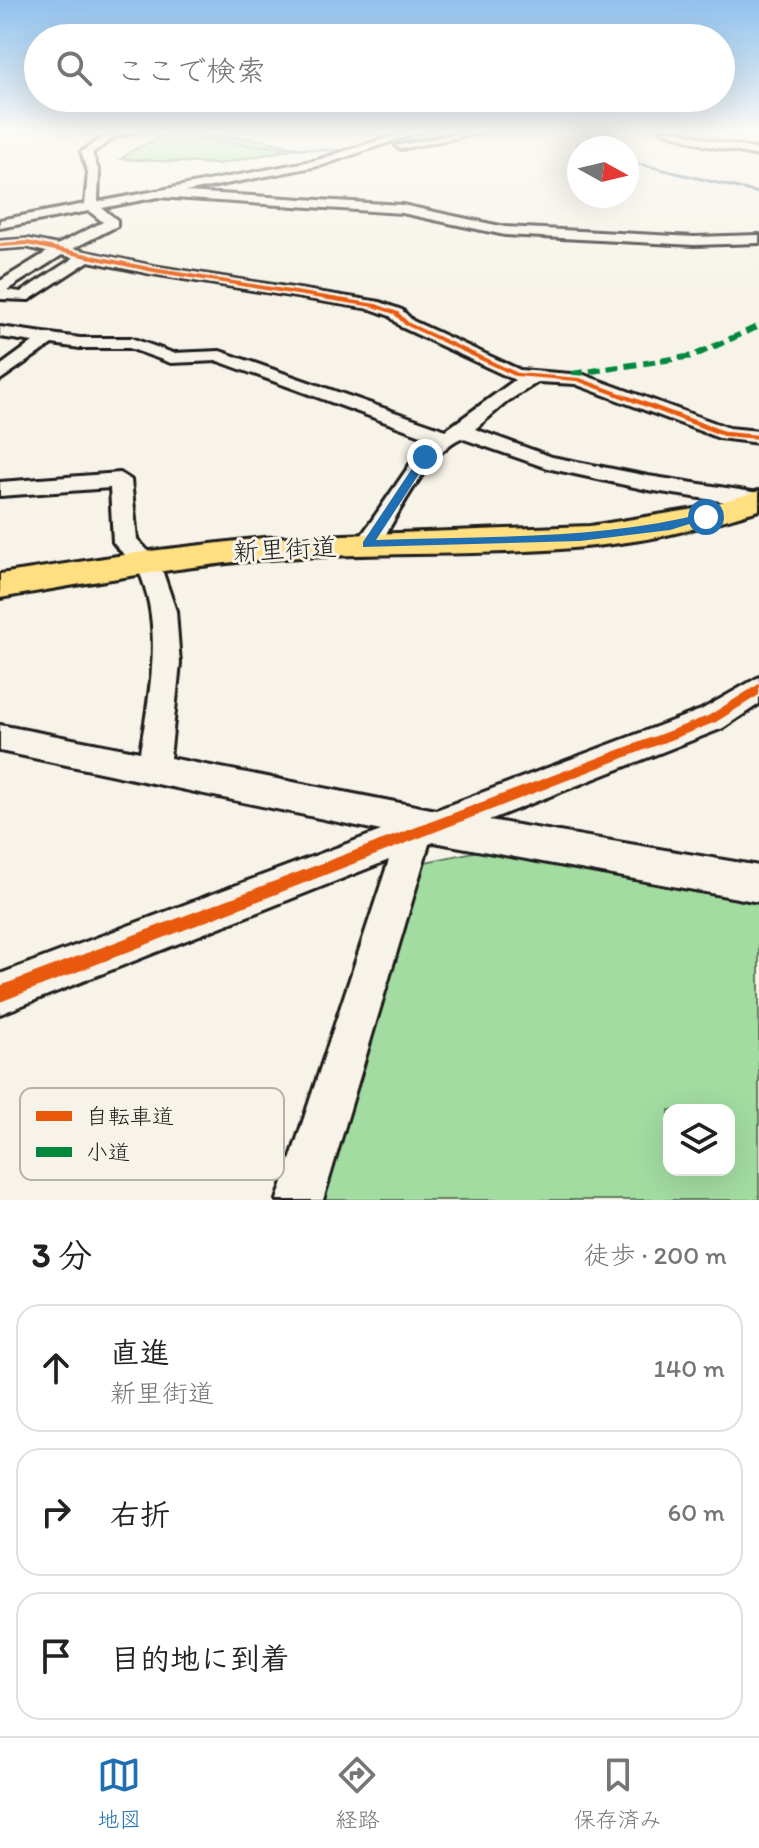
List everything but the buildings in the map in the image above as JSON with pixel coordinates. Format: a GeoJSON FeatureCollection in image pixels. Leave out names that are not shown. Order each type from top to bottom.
{"type":"FeatureCollection","features":[{"type":"Feature","properties":{"kind":"main road","name":"新里街道"},"geometry":{"type":"LineString","coordinates":[[0,586],[239,550],[629,532],[694,520],[759,500]]}},
{"type":"Feature","properties":{"kind":"street"},"geometry":{"type":"LineString","coordinates":[[91,206],[94,186]]}},
{"type":"Feature","properties":{"kind":"street"},"geometry":{"type":"LineString","coordinates":[[0,224],[200,186]]}},
{"type":"Feature","properties":{"kind":"street"},"geometry":{"type":"LineString","coordinates":[[158,194],[402,209],[505,231],[694,241],[759,239]]}},
{"type":"Feature","properties":{"kind":"street"},"geometry":{"type":"LineString","coordinates":[[0,291],[61,249],[112,223],[91,206]]}},
{"type":"Feature","properties":{"kind":"street"},"geometry":{"type":"LineString","coordinates":[[12,259],[36,244]]}},
{"type":"Feature","properties":{"kind":"street"},"geometry":{"type":"LineString","coordinates":[[0,245],[36,244],[153,270],[374,305],[396,313],[407,324],[505,370],[533,377],[578,379],[726,434],[759,437]]}},
{"type":"Feature","properties":{"kind":"street"},"geometry":{"type":"LineString","coordinates":[[0,291],[24,297],[88,255]]}},
{"type":"Feature","properties":{"kind":"street"},"geometry":{"type":"LineString","coordinates":[[0,332],[80,343],[131,343],[171,358],[220,356],[547,462],[648,483],[759,500]]}},
{"type":"Feature","properties":{"kind":"street"},"geometry":{"type":"LineString","coordinates":[[0,375],[49,338]]}},
{"type":"Feature","properties":{"kind":"street"},"geometry":{"type":"LineString","coordinates":[[367,545],[425,457],[501,397],[533,377]]}},
{"type":"Feature","properties":{"kind":"street"},"geometry":{"type":"LineString","coordinates":[[0,489],[120,480],[125,542],[147,562],[162,609],[166,675],[153,767]]}},
{"type":"Feature","properties":{"kind":"street"},"geometry":{"type":"LineString","coordinates":[[0,994],[712,719],[759,689]]}},
{"type":"Feature","properties":{"kind":"street"},"geometry":{"type":"LineString","coordinates":[[0,738],[153,767],[426,830],[759,884]]}},
{"type":"Feature","properties":{"kind":"street"},"geometry":{"type":"LineString","coordinates":[[300,1200],[426,830]]}},
{"type":"Feature","properties":{"kind":"green space"},"geometry":{"type":"Polygon","coordinates":[[[493,848],[759,896],[759,1200],[316,1200],[420,863],[493,848]]]}},
{"type":"Feature","properties":{"kind":"waterway"},"geometry":{"type":"LineString","coordinates":[[730,186],[759,193]]}},
{"type":"Feature","properties":{"kind":"marked path"},"geometry":{"type":"LineString","coordinates":[[572,374],[693,356],[759,326]]}},
{"type":"Feature","properties":{"kind":"cycle path"},"geometry":{"type":"LineString","coordinates":[[0,245],[27,243],[153,270],[374,305],[396,313],[407,324],[517,375],[578,379],[726,434],[759,437]]}},
{"type":"Feature","properties":{"kind":"cycle path"},"geometry":{"type":"LineString","coordinates":[[0,994],[712,719],[759,689]]}},
{"type":"Feature","properties":{"kind":"route"},"geometry":{"type":"LineString","coordinates":[[425,457],[367,545],[580,537],[670,526],[706,517]]}}]}
